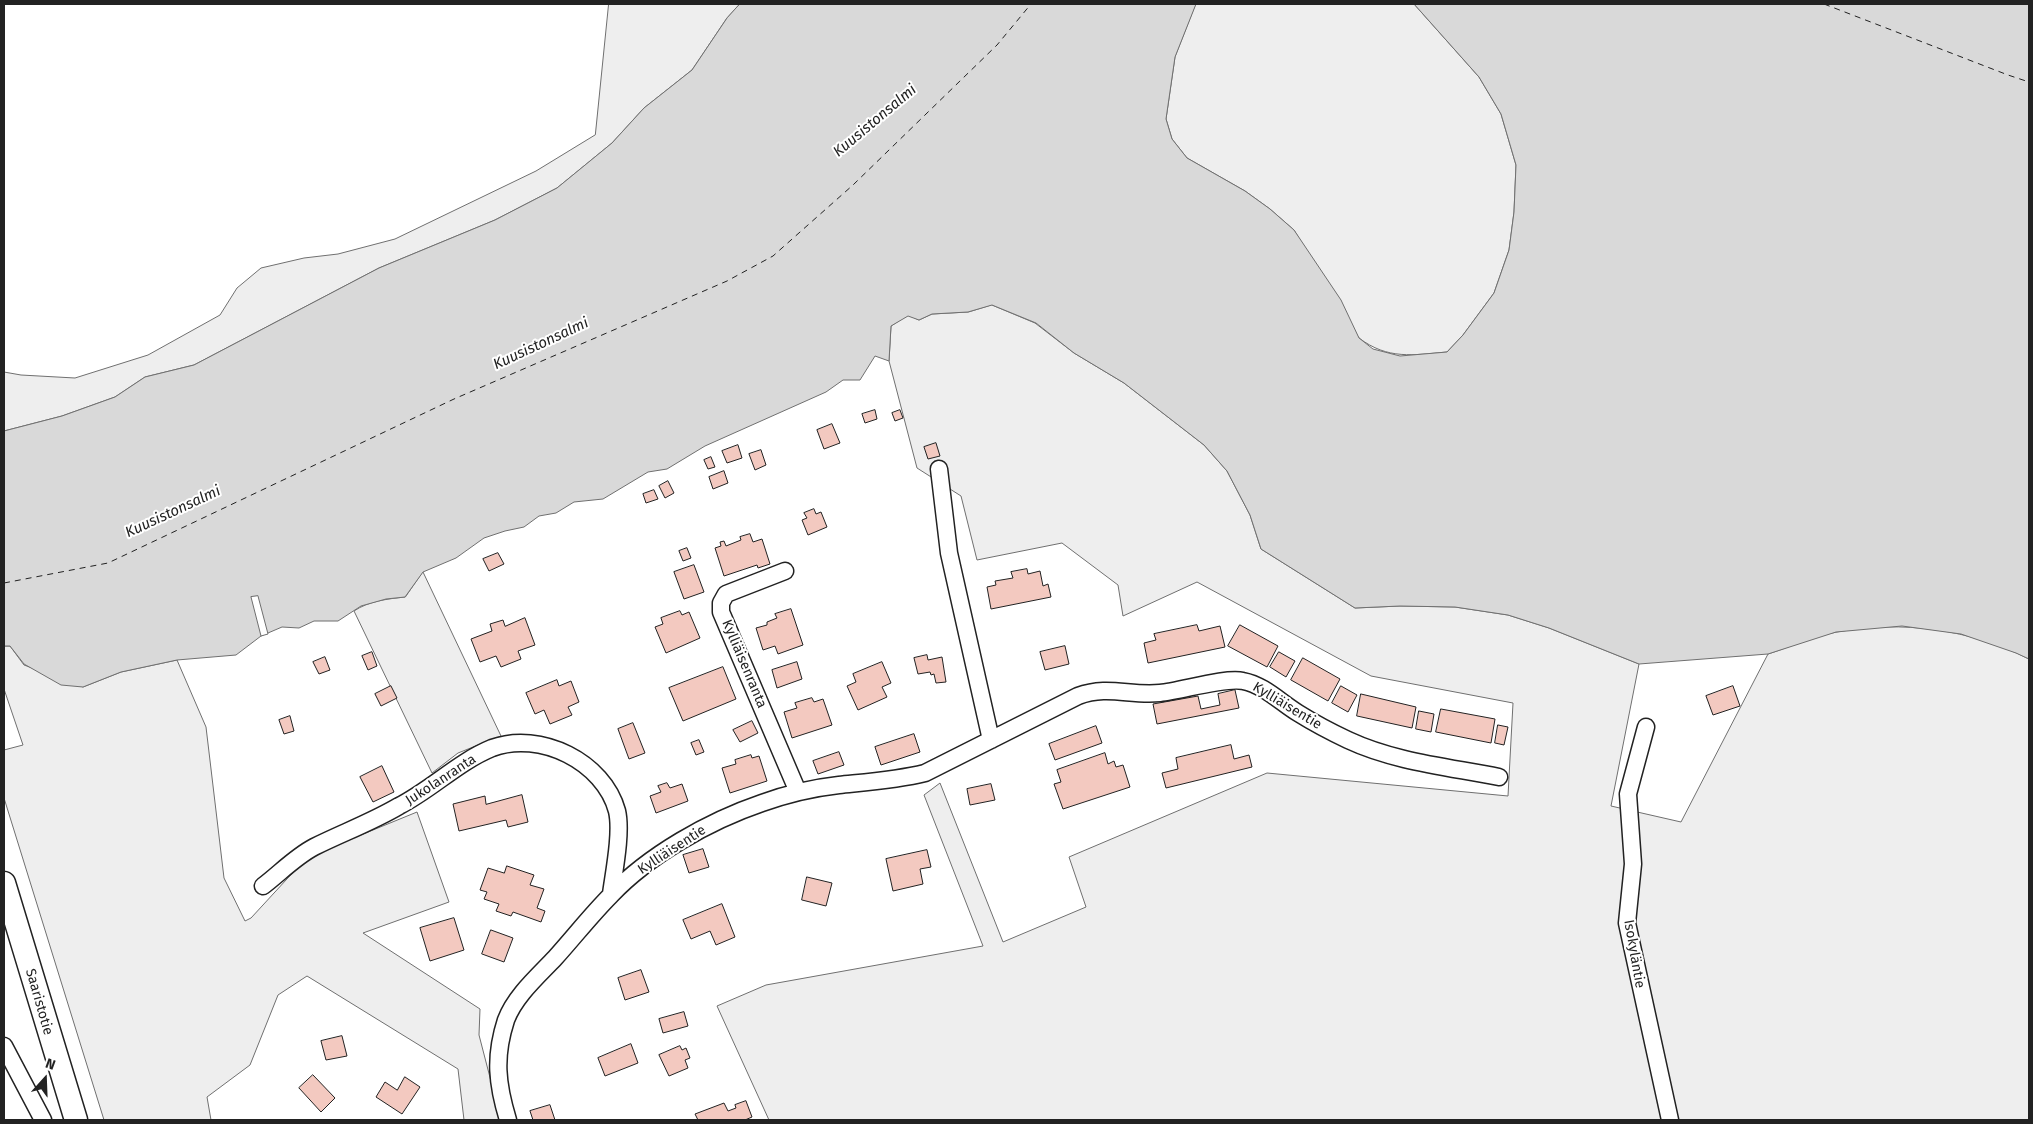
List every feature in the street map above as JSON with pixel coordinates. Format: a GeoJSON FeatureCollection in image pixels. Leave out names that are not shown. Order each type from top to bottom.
{"type":"FeatureCollection","features":[{"type":"Feature","properties":{"kind":"main road","name":"Saaristotie"},"geometry":{"type":"LineString","coordinates":[[4,883],[76,1120]]}},
{"type":"Feature","properties":{"kind":"street"},"geometry":{"type":"LineString","coordinates":[[939,469],[949,553],[991,740]]}},
{"type":"Feature","properties":{"kind":"street","name":"Kylliäisenranta"},"geometry":{"type":"LineString","coordinates":[[785,571],[726,594],[721,603],[721,612],[798,792]]}},
{"type":"Feature","properties":{"kind":"street","name":"Kylliäisentie"},"geometry":{"type":"LineString","coordinates":[[508,1120],[500,1094],[497,1067],[500,1043],[507,1018],[522,995],[612,894],[636,873],[686,838],[720,820],[760,804],[798,792],[837,785],[897,779],[918,774],[1078,696],[1093,691],[1154,694],[1241,680],[1271,694],[1324,728],[1366,747],[1401,758],[1499,777]]}},
{"type":"Feature","properties":{"kind":"street","name":"Isokyläntie"},"geometry":{"type":"LineString","coordinates":[[1646,727],[1628,794],[1633,864],[1626,923],[1670,1120]]}},
{"type":"Feature","properties":{"kind":"street","name":"Jukolanranta"},"geometry":{"type":"LineString","coordinates":[[262,886],[312,848],[399,806],[429,788],[453,769],[494,748],[521,742],[550,748],[575,758],[597,774],[610,792],[617,813],[618,841],[612,894]]}},
{"type":"Feature","properties":{"kind":"street"},"geometry":{"type":"LineString","coordinates":[[4,1046],[43,1120]]}},
{"type":"Feature","properties":{"kind":"shaded area"},"geometry":{"type":"Polygon","coordinates":[[[609,4],[740,4],[727,18],[692,70],[644,108],[612,143],[557,188],[495,220],[379,268],[194,365],[145,377],[115,397],[62,416],[4,431],[4,372],[21,375],[75,378],[148,355],[220,315],[237,288],[261,268],[304,258],[338,254],[395,239],[536,171],[595,135],[609,4]]]}},
{"type":"Feature","properties":{"kind":"shaded area"},"geometry":{"type":"Polygon","coordinates":[[[1196,4],[1414,4],[1479,77],[1501,114],[1516,165],[1514,212],[1509,250],[1494,293],[1463,335],[1447,352],[1412,355],[1391,353],[1380,350],[1359,338],[1294,230],[1245,191],[1187,158],[1172,139],[1166,119],[1175,57],[1196,4]]]}},
{"type":"Feature","properties":{"kind":"shaded area"},"geometry":{"type":"Polygon","coordinates":[[[992,305],[1035,323],[1074,353],[1124,383],[1204,445],[1227,471],[1250,515],[1261,549],[1355,608],[1400,606],[1455,607],[1508,615],[1549,628],[1639,664],[1611,806],[1681,822],[1768,654],[1802,642],[1828,634],[1861,628],[1911,627],[1959,634],[1983,640],[2029,659],[2029,1120],[769,1120],[717,1006],[766,985],[983,946],[924,795],[940,783],[1003,942],[1086,907],[1069,857],[1267,773],[1508,796],[1513,703],[1371,676],[1197,582],[1123,616],[1118,585],[1062,543],[977,560],[961,496],[917,468],[889,361],[891,326],[908,315],[919,320],[932,314],[968,312],[992,305]]]}},
{"type":"Feature","properties":{"kind":"shaded area"},"geometry":{"type":"Polygon","coordinates":[[[423,572],[501,736],[458,753],[432,773],[354,611],[372,603],[405,597],[423,572]]]}},
{"type":"Feature","properties":{"kind":"shaded area"},"geometry":{"type":"Polygon","coordinates":[[[4,646],[10,646],[24,665],[83,687],[121,672],[177,660],[206,727],[224,878],[245,921],[251,918],[298,867],[324,850],[417,812],[449,902],[363,933],[480,1009],[479,1035],[501,1120],[464,1120],[458,1069],[307,976],[278,995],[250,1065],[207,1097],[211,1120],[104,1120],[4,798],[4,750],[23,745],[4,689],[4,646]]]}},
{"type":"Feature","properties":{"kind":"water","name":"Kuusistonsalmi"},"geometry":{"type":"Polygon","coordinates":[[[740,4],[1196,4],[1175,57],[1166,119],[1172,139],[1187,158],[1245,191],[1294,230],[1341,300],[1359,338],[1373,349],[1400,356],[1447,352],[1463,335],[1494,293],[1509,250],[1514,212],[1516,165],[1501,114],[1479,77],[1414,4],[2029,4],[2029,659],[1961,634],[1902,626],[1836,632],[1768,654],[1639,664],[1549,628],[1508,615],[1455,607],[1400,606],[1355,608],[1261,549],[1250,515],[1227,471],[1204,445],[1124,383],[1074,353],[1036,323],[992,305],[968,312],[932,314],[919,320],[908,316],[891,326],[889,361],[875,356],[860,380],[843,380],[826,392],[705,446],[667,469],[648,472],[603,499],[574,502],[556,513],[539,516],[524,527],[484,538],[456,558],[423,572],[405,597],[386,599],[361,606],[338,621],[314,621],[299,628],[282,627],[261,636],[236,655],[177,660],[121,672],[83,687],[61,685],[24,664],[10,646],[4,646],[4,431],[62,416],[115,397],[145,377],[194,365],[379,268],[495,220],[557,188],[612,143],[644,108],[692,70],[727,18],[740,4]]]}},
{"type":"Feature","properties":{"kind":"pier"},"geometry":{"type":"Polygon","coordinates":[[[258,596],[268,634],[261,636],[251,597],[258,596]]]}},
{"type":"Feature","properties":{"kind":"building"},"geometry":{"type":"Polygon","coordinates":[[[875,410],[877,419],[865,423],[862,414],[875,410]]]}},
{"type":"Feature","properties":{"kind":"building"},"geometry":{"type":"Polygon","coordinates":[[[900,410],[903,418],[895,421],[892,413],[900,410]]]}},
{"type":"Feature","properties":{"kind":"building"},"geometry":{"type":"Polygon","coordinates":[[[832,424],[840,443],[824,449],[817,430],[832,424]]]}},
{"type":"Feature","properties":{"kind":"building"},"geometry":{"type":"Polygon","coordinates":[[[936,443],[940,456],[928,459],[924,447],[936,443]]]}},
{"type":"Feature","properties":{"kind":"building"},"geometry":{"type":"Polygon","coordinates":[[[738,445],[742,458],[727,463],[722,451],[738,445]]]}},
{"type":"Feature","properties":{"kind":"building"},"geometry":{"type":"Polygon","coordinates":[[[761,450],[766,465],[755,470],[749,454],[761,450]]]}},
{"type":"Feature","properties":{"kind":"building"},"geometry":{"type":"Polygon","coordinates":[[[711,457],[715,467],[708,469],[704,460],[711,457]]]}},
{"type":"Feature","properties":{"kind":"building"},"geometry":{"type":"Polygon","coordinates":[[[724,471],[728,483],[713,489],[709,477],[724,471]]]}},
{"type":"Feature","properties":{"kind":"building"},"geometry":{"type":"Polygon","coordinates":[[[668,481],[674,493],[665,498],[659,486],[668,481]]]}},
{"type":"Feature","properties":{"kind":"building"},"geometry":{"type":"Polygon","coordinates":[[[654,490],[658,499],[646,503],[643,494],[654,490]]]}},
{"type":"Feature","properties":{"kind":"building"},"geometry":{"type":"Polygon","coordinates":[[[814,509],[816,514],[821,512],[827,527],[808,535],[802,520],[807,518],[804,513],[814,509]]]}},
{"type":"Feature","properties":{"kind":"building"},"geometry":{"type":"Polygon","coordinates":[[[750,534],[753,542],[762,539],[770,564],[758,568],[757,565],[724,576],[715,548],[721,546],[720,542],[724,541],[726,546],[741,540],[740,537],[750,534]]]}},
{"type":"Feature","properties":{"kind":"building"},"geometry":{"type":"Polygon","coordinates":[[[687,548],[691,558],[683,561],[679,551],[687,548]]]}},
{"type":"Feature","properties":{"kind":"building"},"geometry":{"type":"Polygon","coordinates":[[[498,553],[504,564],[489,571],[483,559],[498,553]]]}},
{"type":"Feature","properties":{"kind":"building"},"geometry":{"type":"Polygon","coordinates":[[[694,565],[704,592],[684,599],[674,572],[694,565]]]}},
{"type":"Feature","properties":{"kind":"building"},"geometry":{"type":"Polygon","coordinates":[[[1027,569],[1028,574],[1040,571],[1043,586],[1048,584],[1051,597],[991,609],[987,587],[996,585],[995,581],[1013,578],[1011,572],[1027,569]]]}},
{"type":"Feature","properties":{"kind":"building"},"geometry":{"type":"Polygon","coordinates":[[[791,609],[803,645],[778,654],[775,646],[763,650],[756,628],[767,625],[767,622],[777,618],[775,614],[791,609]]]}},
{"type":"Feature","properties":{"kind":"building"},"geometry":{"type":"Polygon","coordinates":[[[680,611],[682,615],[689,612],[700,638],[666,653],[655,627],[663,624],[661,618],[680,611]]]}},
{"type":"Feature","properties":{"kind":"building"},"geometry":{"type":"Polygon","coordinates":[[[525,618],[535,645],[518,651],[521,659],[501,667],[496,656],[480,662],[471,639],[492,631],[490,624],[503,620],[505,626],[525,618]]]}},
{"type":"Feature","properties":{"kind":"building"},"geometry":{"type":"Polygon","coordinates":[[[1197,625],[1199,631],[1220,626],[1225,647],[1148,663],[1144,643],[1156,640],[1154,634],[1197,625]]]}},
{"type":"Feature","properties":{"kind":"building"},"geometry":{"type":"Polygon","coordinates":[[[1240,625],[1278,646],[1267,667],[1228,646],[1240,625]]]}},
{"type":"Feature","properties":{"kind":"building"},"geometry":{"type":"Polygon","coordinates":[[[1065,646],[1069,664],[1045,670],[1040,652],[1065,646]]]}},
{"type":"Feature","properties":{"kind":"building"},"geometry":{"type":"Polygon","coordinates":[[[372,652],[377,666],[368,670],[362,656],[372,652]]]}},
{"type":"Feature","properties":{"kind":"building"},"geometry":{"type":"Polygon","coordinates":[[[1279,652],[1295,661],[1286,677],[1270,667],[1279,652]]]}},
{"type":"Feature","properties":{"kind":"building"},"geometry":{"type":"Polygon","coordinates":[[[927,655],[928,660],[942,657],[946,682],[936,683],[934,674],[931,675],[930,672],[918,674],[914,658],[927,655]]]}},
{"type":"Feature","properties":{"kind":"building"},"geometry":{"type":"Polygon","coordinates":[[[325,657],[330,670],[319,674],[313,662],[325,657]]]}},
{"type":"Feature","properties":{"kind":"building"},"geometry":{"type":"Polygon","coordinates":[[[1303,658],[1340,679],[1328,701],[1291,680],[1303,658]]]}},
{"type":"Feature","properties":{"kind":"building"},"geometry":{"type":"Polygon","coordinates":[[[797,662],[802,679],[777,688],[772,670],[797,662]]]}},
{"type":"Feature","properties":{"kind":"building"},"geometry":{"type":"Polygon","coordinates":[[[882,662],[891,683],[882,687],[887,697],[858,710],[847,686],[856,682],[853,674],[882,662]]]}},
{"type":"Feature","properties":{"kind":"building"},"geometry":{"type":"Polygon","coordinates":[[[723,667],[736,699],[683,721],[669,688],[723,667]]]}},
{"type":"Feature","properties":{"kind":"building"},"geometry":{"type":"Polygon","coordinates":[[[557,680],[559,686],[571,681],[579,702],[568,707],[572,715],[550,724],[544,710],[535,714],[526,693],[557,680]]]}},
{"type":"Feature","properties":{"kind":"building"},"geometry":{"type":"Polygon","coordinates":[[[391,686],[397,698],[381,706],[375,694],[391,686]]]}},
{"type":"Feature","properties":{"kind":"building"},"geometry":{"type":"Polygon","coordinates":[[[1341,686],[1357,695],[1348,712],[1332,703],[1341,686]]]}},
{"type":"Feature","properties":{"kind":"building"},"geometry":{"type":"Polygon","coordinates":[[[1733,686],[1740,706],[1713,715],[1706,696],[1733,686]]]}},
{"type":"Feature","properties":{"kind":"building"},"geometry":{"type":"Polygon","coordinates":[[[1235,690],[1239,708],[1157,724],[1153,704],[1198,696],[1201,709],[1220,705],[1218,694],[1235,690]]]}},
{"type":"Feature","properties":{"kind":"building"},"geometry":{"type":"Polygon","coordinates":[[[1361,694],[1416,707],[1412,728],[1357,716],[1361,694]]]}},
{"type":"Feature","properties":{"kind":"building"},"geometry":{"type":"Polygon","coordinates":[[[812,698],[814,702],[823,699],[832,725],[792,738],[784,712],[797,708],[795,703],[812,698]]]}},
{"type":"Feature","properties":{"kind":"building"},"geometry":{"type":"Polygon","coordinates":[[[1441,709],[1495,719],[1491,743],[1436,732],[1441,709]]]}},
{"type":"Feature","properties":{"kind":"building"},"geometry":{"type":"Polygon","coordinates":[[[1419,711],[1434,714],[1431,732],[1416,729],[1419,711]]]}},
{"type":"Feature","properties":{"kind":"building"},"geometry":{"type":"Polygon","coordinates":[[[290,716],[294,731],[284,734],[279,720],[290,716]]]}},
{"type":"Feature","properties":{"kind":"building"},"geometry":{"type":"Polygon","coordinates":[[[752,721],[758,733],[740,742],[733,730],[752,721]]]}},
{"type":"Feature","properties":{"kind":"building"},"geometry":{"type":"Polygon","coordinates":[[[633,723],[645,753],[629,759],[618,729],[633,723]]]}},
{"type":"Feature","properties":{"kind":"building"},"geometry":{"type":"Polygon","coordinates":[[[1498,725],[1508,727],[1504,745],[1495,743],[1498,725]]]}},
{"type":"Feature","properties":{"kind":"building"},"geometry":{"type":"Polygon","coordinates":[[[1096,726],[1102,743],[1055,760],[1049,744],[1096,726]]]}},
{"type":"Feature","properties":{"kind":"building"},"geometry":{"type":"Polygon","coordinates":[[[914,734],[920,752],[881,765],[875,747],[914,734]]]}},
{"type":"Feature","properties":{"kind":"building"},"geometry":{"type":"Polygon","coordinates":[[[699,740],[704,752],[696,755],[691,743],[699,740]]]}},
{"type":"Feature","properties":{"kind":"building"},"geometry":{"type":"Polygon","coordinates":[[[1231,745],[1234,759],[1249,755],[1252,767],[1166,788],[1162,773],[1178,769],[1176,758],[1231,745]]]}},
{"type":"Feature","properties":{"kind":"building"},"geometry":{"type":"Polygon","coordinates":[[[839,752],[844,765],[818,774],[813,761],[839,752]]]}},
{"type":"Feature","properties":{"kind":"building"},"geometry":{"type":"Polygon","coordinates":[[[1105,753],[1108,764],[1114,761],[1116,767],[1123,765],[1130,787],[1063,809],[1054,784],[1061,782],[1057,770],[1105,753]]]}},
{"type":"Feature","properties":{"kind":"building"},"geometry":{"type":"Polygon","coordinates":[[[751,755],[752,758],[759,756],[767,781],[730,793],[722,768],[736,764],[735,760],[751,755]]]}},
{"type":"Feature","properties":{"kind":"building"},"geometry":{"type":"Polygon","coordinates":[[[382,766],[394,792],[373,802],[360,777],[382,766]]]}},
{"type":"Feature","properties":{"kind":"building"},"geometry":{"type":"Polygon","coordinates":[[[667,783],[670,788],[682,784],[688,801],[656,813],[650,796],[661,792],[658,786],[667,783]]]}},
{"type":"Feature","properties":{"kind":"building"},"geometry":{"type":"Polygon","coordinates":[[[991,784],[995,800],[970,805],[967,789],[991,784]]]}},
{"type":"Feature","properties":{"kind":"building"},"geometry":{"type":"Polygon","coordinates":[[[522,795],[528,822],[508,827],[506,820],[459,831],[453,804],[485,796],[486,804],[522,795]]]}},
{"type":"Feature","properties":{"kind":"building"},"geometry":{"type":"Polygon","coordinates":[[[703,849],[709,867],[689,873],[683,855],[703,849]]]}},
{"type":"Feature","properties":{"kind":"building"},"geometry":{"type":"Polygon","coordinates":[[[927,850],[931,867],[920,869],[923,884],[893,891],[886,859],[927,850]]]}},
{"type":"Feature","properties":{"kind":"building"},"geometry":{"type":"Polygon","coordinates":[[[507,866],[534,875],[530,885],[544,889],[537,908],[545,911],[541,922],[513,912],[511,916],[496,911],[499,904],[484,899],[487,892],[480,890],[488,868],[504,873],[507,866]]]}},
{"type":"Feature","properties":{"kind":"building"},"geometry":{"type":"Polygon","coordinates":[[[807,877],[832,883],[826,906],[802,900],[807,877]]]}},
{"type":"Feature","properties":{"kind":"building"},"geometry":{"type":"Polygon","coordinates":[[[722,904],[735,937],[716,945],[710,931],[691,939],[683,920],[722,904]]]}},
{"type":"Feature","properties":{"kind":"building"},"geometry":{"type":"Polygon","coordinates":[[[454,918],[464,950],[430,961],[420,928],[454,918]]]}},
{"type":"Feature","properties":{"kind":"building"},"geometry":{"type":"Polygon","coordinates":[[[491,930],[513,938],[504,962],[482,954],[491,930]]]}},
{"type":"Feature","properties":{"kind":"building"},"geometry":{"type":"Polygon","coordinates":[[[641,970],[649,992],[625,1000],[618,978],[641,970]]]}},
{"type":"Feature","properties":{"kind":"building"},"geometry":{"type":"Polygon","coordinates":[[[684,1012],[688,1026],[663,1033],[659,1019],[684,1012]]]}},
{"type":"Feature","properties":{"kind":"building"},"geometry":{"type":"Polygon","coordinates":[[[342,1036],[347,1056],[326,1060],[321,1041],[342,1036]]]}},
{"type":"Feature","properties":{"kind":"building"},"geometry":{"type":"Polygon","coordinates":[[[631,1044],[638,1063],[605,1076],[598,1058],[631,1044]]]}},
{"type":"Feature","properties":{"kind":"building"},"geometry":{"type":"Polygon","coordinates":[[[680,1046],[682,1050],[686,1048],[690,1058],[685,1060],[688,1068],[669,1076],[659,1055],[680,1046]]]}},
{"type":"Feature","properties":{"kind":"building"},"geometry":{"type":"Polygon","coordinates":[[[313,1075],[335,1098],[321,1112],[299,1088],[313,1075]]]}},
{"type":"Feature","properties":{"kind":"building"},"geometry":{"type":"Polygon","coordinates":[[[405,1077],[420,1087],[402,1114],[376,1097],[385,1082],[397,1090],[405,1077]]]}},
{"type":"Feature","properties":{"kind":"building"},"geometry":{"type":"Polygon","coordinates":[[[746,1101],[752,1117],[745,1120],[698,1120],[695,1114],[724,1103],[728,1111],[736,1108],[735,1105],[746,1101]]]}},
{"type":"Feature","properties":{"kind":"building"},"geometry":{"type":"Polygon","coordinates":[[[550,1105],[555,1120],[533,1120],[530,1111],[550,1105]]]}},
{"type":"Feature","properties":{"kind":"ferry route"},"geometry":{"type":"LineString","coordinates":[[4,583],[108,563],[454,399],[727,281],[773,256],[853,185],[997,45],[1031,4]]}},
{"type":"Feature","properties":{"kind":"ferry route"},"geometry":{"type":"LineString","coordinates":[[1824,4],[2029,82]]}}]}
